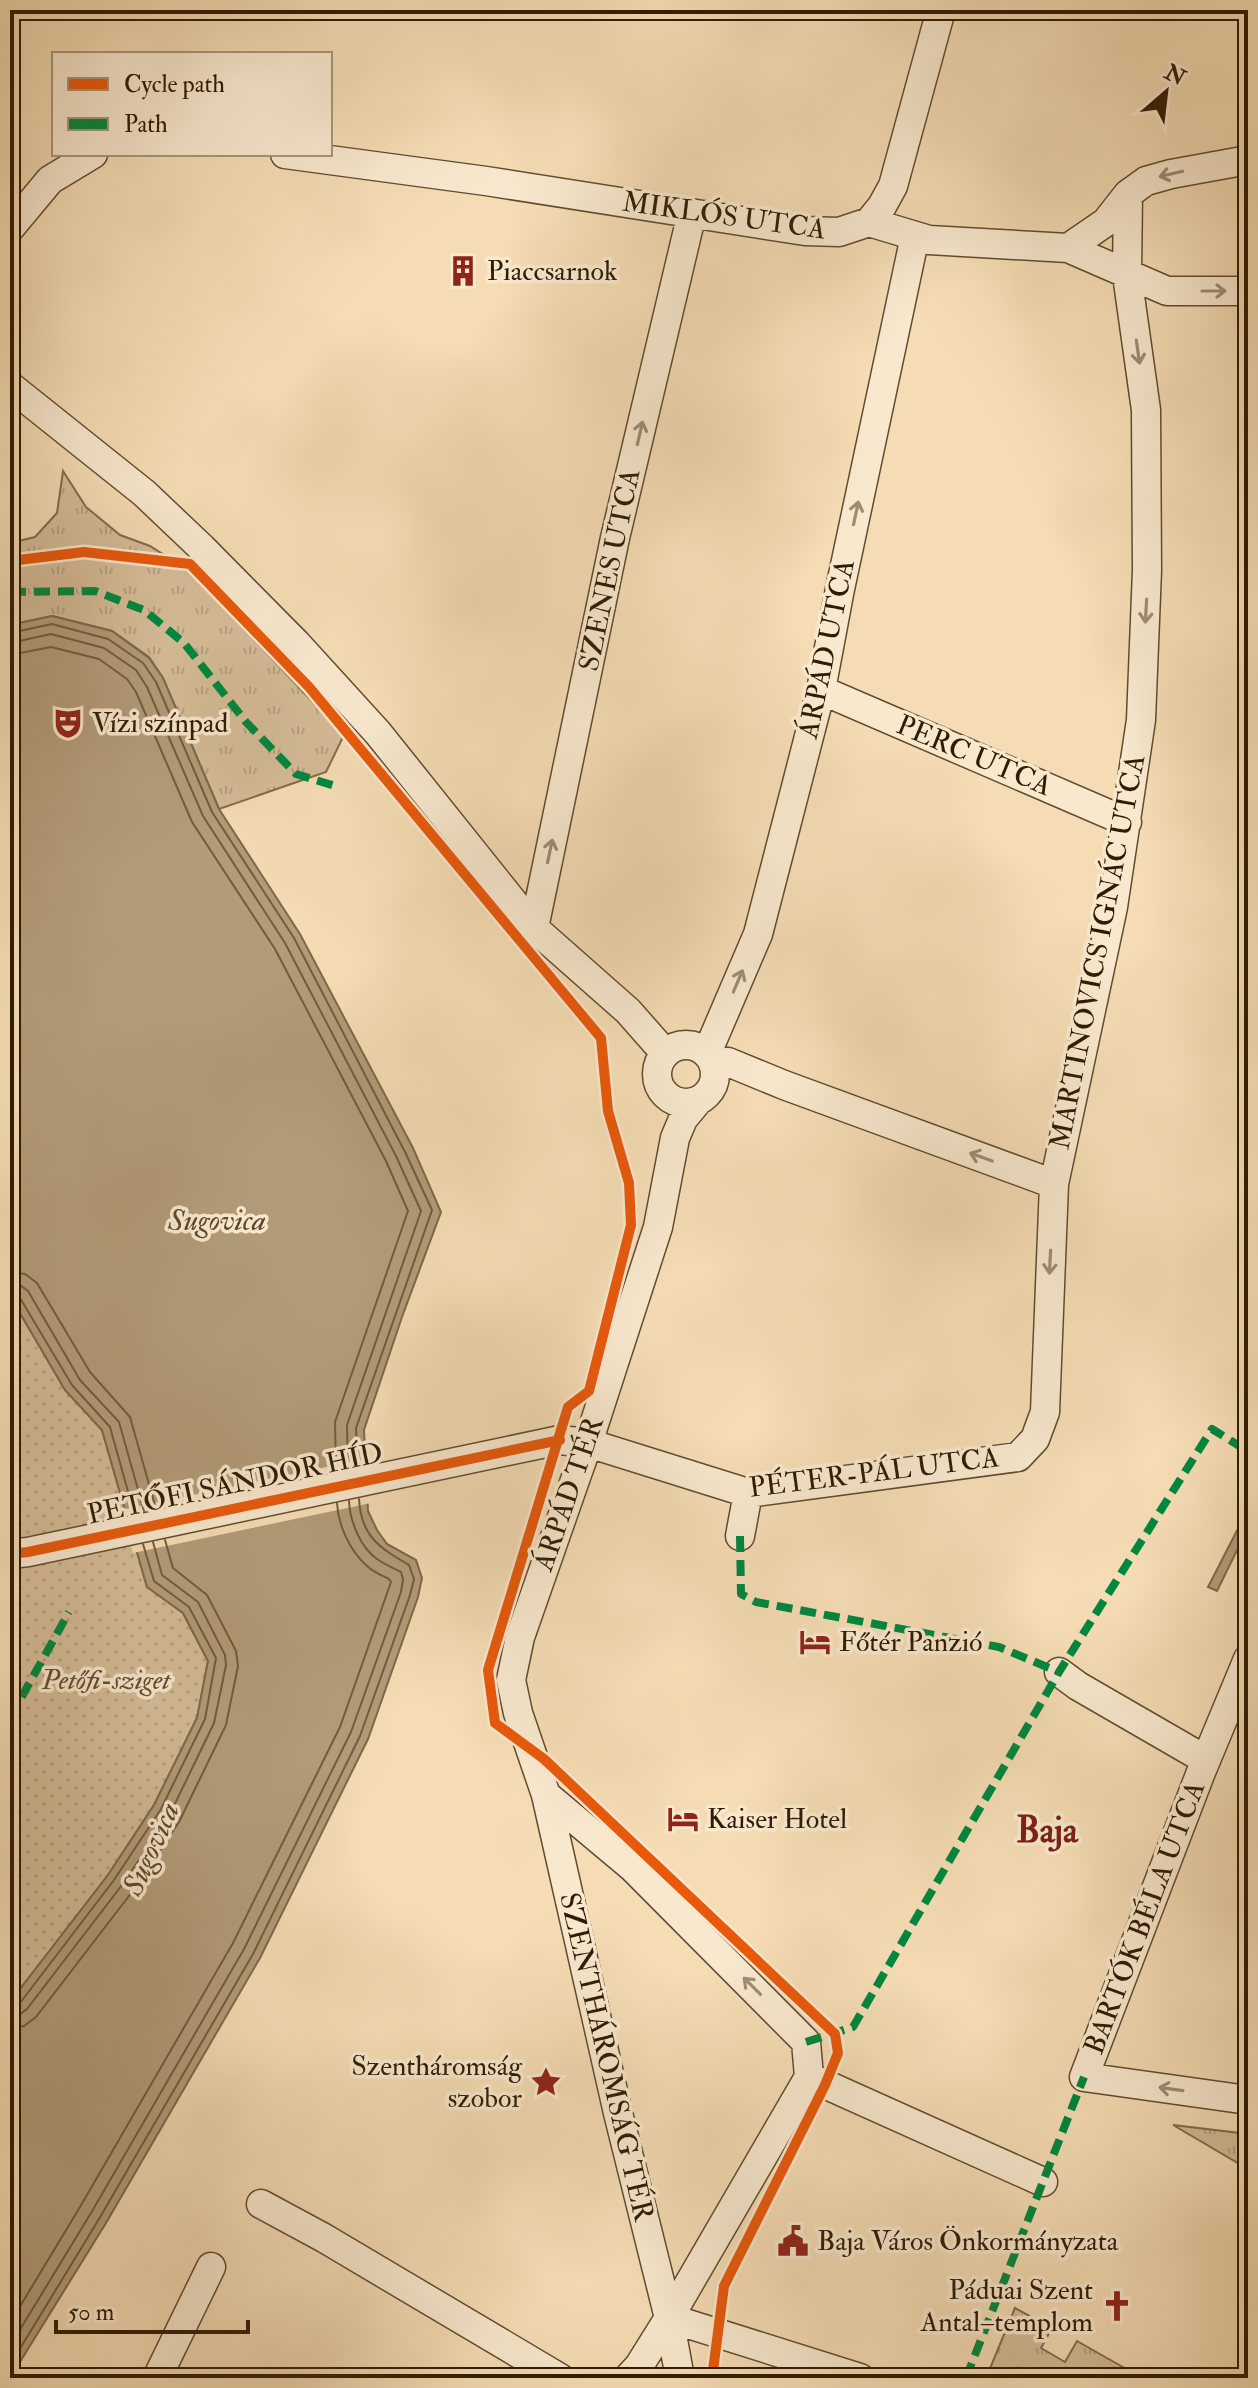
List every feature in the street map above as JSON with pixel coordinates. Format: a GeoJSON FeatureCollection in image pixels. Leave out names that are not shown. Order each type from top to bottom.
{"type":"FeatureCollection","features":[{"type":"Feature","properties":{"kind":"street"},"geometry":{"type":"LineString","coordinates":[[869,222],[893,186],[941,10]]}},
{"type":"Feature","properties":{"kind":"street"},"geometry":{"type":"LineString","coordinates":[[10,228],[50,180],[90,156]]}},
{"type":"Feature","properties":{"kind":"street","name":"MIKLÓS UTCA"},"geometry":{"type":"LineString","coordinates":[[300,156],[486,181],[805,231],[839,232],[869,222],[929,240],[1068,248],[1167,291],[1248,291]]}},
{"type":"Feature","properties":{"kind":"street"},"geometry":{"type":"LineString","coordinates":[[1068,248],[1106,222],[1128,194],[1146,181],[1248,160]]}},
{"type":"Feature","properties":{"kind":"street","name":"MARTINOVICS IGNÁC UTCA"},"geometry":{"type":"LineString","coordinates":[[1045,1412],[1054,1184],[1113,907],[1141,720],[1147,570],[1146,410],[1127,275],[1128,194]]}},
{"type":"Feature","properties":{"kind":"street","name":"SZENES UTCA"},"geometry":{"type":"LineString","coordinates":[[534,928],[615,538],[692,213]]}},
{"type":"Feature","properties":{"kind":"street","name":"ÁRPÁD UTCA"},"geometry":{"type":"LineString","coordinates":[[711,1058],[758,934],[821,690],[915,236]]}},
{"type":"Feature","properties":{"kind":"street"},"geometry":{"type":"LineString","coordinates":[[10,386],[144,493],[296,643],[378,733],[534,928],[628,1011],[672,1082],[707,1095],[716,1074],[711,1058]]}},
{"type":"Feature","properties":{"kind":"street","name":"PERC UTCA"},"geometry":{"type":"LineString","coordinates":[[821,690],[1127,822]]}},
{"type":"Feature","properties":{"kind":"street"},"geometry":{"type":"LineString","coordinates":[[672,1082],[674,1046],[697,1046],[711,1058],[1054,1184]]}},
{"type":"Feature","properties":{"kind":"street","name":"ÁRPÁD TÉR"},"geometry":{"type":"LineString","coordinates":[[518,1713],[511,1680],[520,1637],[588,1443],[658,1227],[675,1138],[672,1082]]}},
{"type":"Feature","properties":{"kind":"street","name":"PÉTER-PÁL UTCA"},"geometry":{"type":"LineString","coordinates":[[452,1463],[560,1440],[588,1443],[748,1493],[1018,1457],[1035,1439],[1045,1412]]}},
{"type":"Feature","properties":{"kind":"street","name":"PETŐFI SÁNDOR HÍD"},"geometry":{"type":"LineString","coordinates":[[19,1553],[452,1463]]}},
{"type":"Feature","properties":{"kind":"street"},"geometry":{"type":"LineString","coordinates":[[740,1536],[748,1493]]}},
{"type":"Feature","properties":{"kind":"street","name":"BARTÓK BÉLA UTCA"},"geometry":{"type":"LineString","coordinates":[[1248,1659],[1084,2077],[1248,2100]]}},
{"type":"Feature","properties":{"kind":"street"},"geometry":{"type":"LineString","coordinates":[[1059,1672],[1206,1760]]}},
{"type":"Feature","properties":{"kind":"street","name":"SZENTHÁROMSÁG TÉR"},"geometry":{"type":"LineString","coordinates":[[518,1713],[546,1795],[614,2098],[669,2318],[680,2378]]}},
{"type":"Feature","properties":{"kind":"street"},"geometry":{"type":"LineString","coordinates":[[546,1795],[632,1867],[806,2042],[809,2077],[669,2318],[628,2378]]}},
{"type":"Feature","properties":{"kind":"street"},"geometry":{"type":"LineString","coordinates":[[809,2077],[1043,2182]]}},
{"type":"Feature","properties":{"kind":"street"},"geometry":{"type":"LineString","coordinates":[[261,2204],[560,2378]]}},
{"type":"Feature","properties":{"kind":"street"},"geometry":{"type":"LineString","coordinates":[[157,2378],[211,2267]]}},
{"type":"Feature","properties":{"kind":"street"},"geometry":{"type":"LineString","coordinates":[[669,2318],[860,2378]]}},
{"type":"Feature","properties":{"kind":"green space"},"geometry":{"type":"Polygon","coordinates":[[[63,471],[86,507],[120,535],[150,546],[189,571],[344,735],[326,772],[219,809],[163,678],[149,657],[112,631],[52,616],[10,625],[10,543],[35,537],[57,513],[63,471]]]}},
{"type":"Feature","properties":{"kind":"green space","name":"Petőfi-sziget"},"geometry":{"type":"Polygon","coordinates":[[[10,1296],[65,1390],[102,1430],[147,1587],[183,1613],[208,1661],[197,1718],[154,1805],[108,1875],[10,2002],[10,1296]]]}},
{"type":"Feature","properties":{"kind":"green space"},"geometry":{"type":"Polygon","coordinates":[[[1173,2125],[1248,2134],[1248,2169],[1173,2125]]]}},
{"type":"Feature","properties":{"kind":"green space"},"geometry":{"type":"Polygon","coordinates":[[[1015,2308],[1052,2328],[1041,2348],[1065,2362],[1077,2341],[1142,2378],[986,2378],[1015,2308]]]}},
{"type":"Feature","properties":{"kind":"water","name":"Sugovica"},"geometry":{"type":"Polygon","coordinates":[[[52,616],[112,631],[149,658],[163,678],[219,809],[300,934],[413,1148],[441,1212],[364,1430],[368,1511],[387,1544],[416,1560],[422,1578],[368,1739],[260,1958],[106,2223],[10,2378],[10,2002],[108,1875],[154,1805],[197,1718],[208,1661],[183,1613],[147,1587],[102,1430],[65,1390],[10,1296],[10,625],[52,616]]]}},
{"type":"Feature","properties":{"kind":"water"},"geometry":{"type":"Polygon","coordinates":[[[1248,1476],[1248,1528],[1217,1591],[1208,1587],[1246,1513],[1240,1490],[1248,1476]]]}},
{"type":"Feature","properties":{"kind":"pier"},"geometry":{"type":"Polygon","coordinates":[[[369,1458],[371,1503],[133,1553],[121,1510],[369,1458]]]}},
{"type":"Feature","properties":{"kind":"marked path"},"geometry":{"type":"LineString","coordinates":[[10,592],[95,591],[144,610],[184,643],[246,722],[296,774],[335,786]]}},
{"type":"Feature","properties":{"kind":"marked path"},"geometry":{"type":"LineString","coordinates":[[806,2042],[853,2027],[1059,1672],[1212,1429],[1241,1447],[1248,1439]]}},
{"type":"Feature","properties":{"kind":"marked path"},"geometry":{"type":"LineString","coordinates":[[740,1536],[741,1594],[756,1602],[999,1647],[1059,1672]]}},
{"type":"Feature","properties":{"kind":"marked path"},"geometry":{"type":"LineString","coordinates":[[10,1718],[69,1612]]}},
{"type":"Feature","properties":{"kind":"marked path"},"geometry":{"type":"LineString","coordinates":[[966,2378],[1084,2077]]}},
{"type":"Feature","properties":{"kind":"cycle path"},"geometry":{"type":"LineString","coordinates":[[10,561],[84,552],[190,564],[309,687],[601,1038],[608,1111],[629,1183],[631,1225],[589,1391],[568,1407],[488,1670],[495,1723],[544,1759],[835,2034],[838,2053],[825,2085],[724,2286],[712,2378]]}},
{"type":"Feature","properties":{"kind":"cycle path"},"geometry":{"type":"LineString","coordinates":[[10,1554],[560,1440]]}},
{"type":"Feature","properties":{"kind":"place","name":"Piaccsarnok"},"geometry":{"type":"Point","coordinates":[463,271]}},
{"type":"Feature","properties":{"kind":"place","name":"Vízi színpad"},"geometry":{"type":"Point","coordinates":[68,723]}},
{"type":"Feature","properties":{"kind":"place","name":"Főtér Panzió"},"geometry":{"type":"Point","coordinates":[815,1642]}},
{"type":"Feature","properties":{"kind":"place","name":"Kaiser Hotel"},"geometry":{"type":"Point","coordinates":[683,1819]}},
{"type":"Feature","properties":{"kind":"place","name":"Szentháromság szobor"},"geometry":{"type":"Point","coordinates":[546,2082]}},
{"type":"Feature","properties":{"kind":"place","name":"Baja Város Önkormányzata"},"geometry":{"type":"Point","coordinates":[793,2241]}},
{"type":"Feature","properties":{"kind":"place","name":"Páduai Szent Antal–templom"},"geometry":{"type":"Point","coordinates":[1117,2306]}},
{"type":"Feature","properties":{"kind":"district","name":"Baja"},"geometry":{"type":"Point","coordinates":[1047,1830]}}]}
